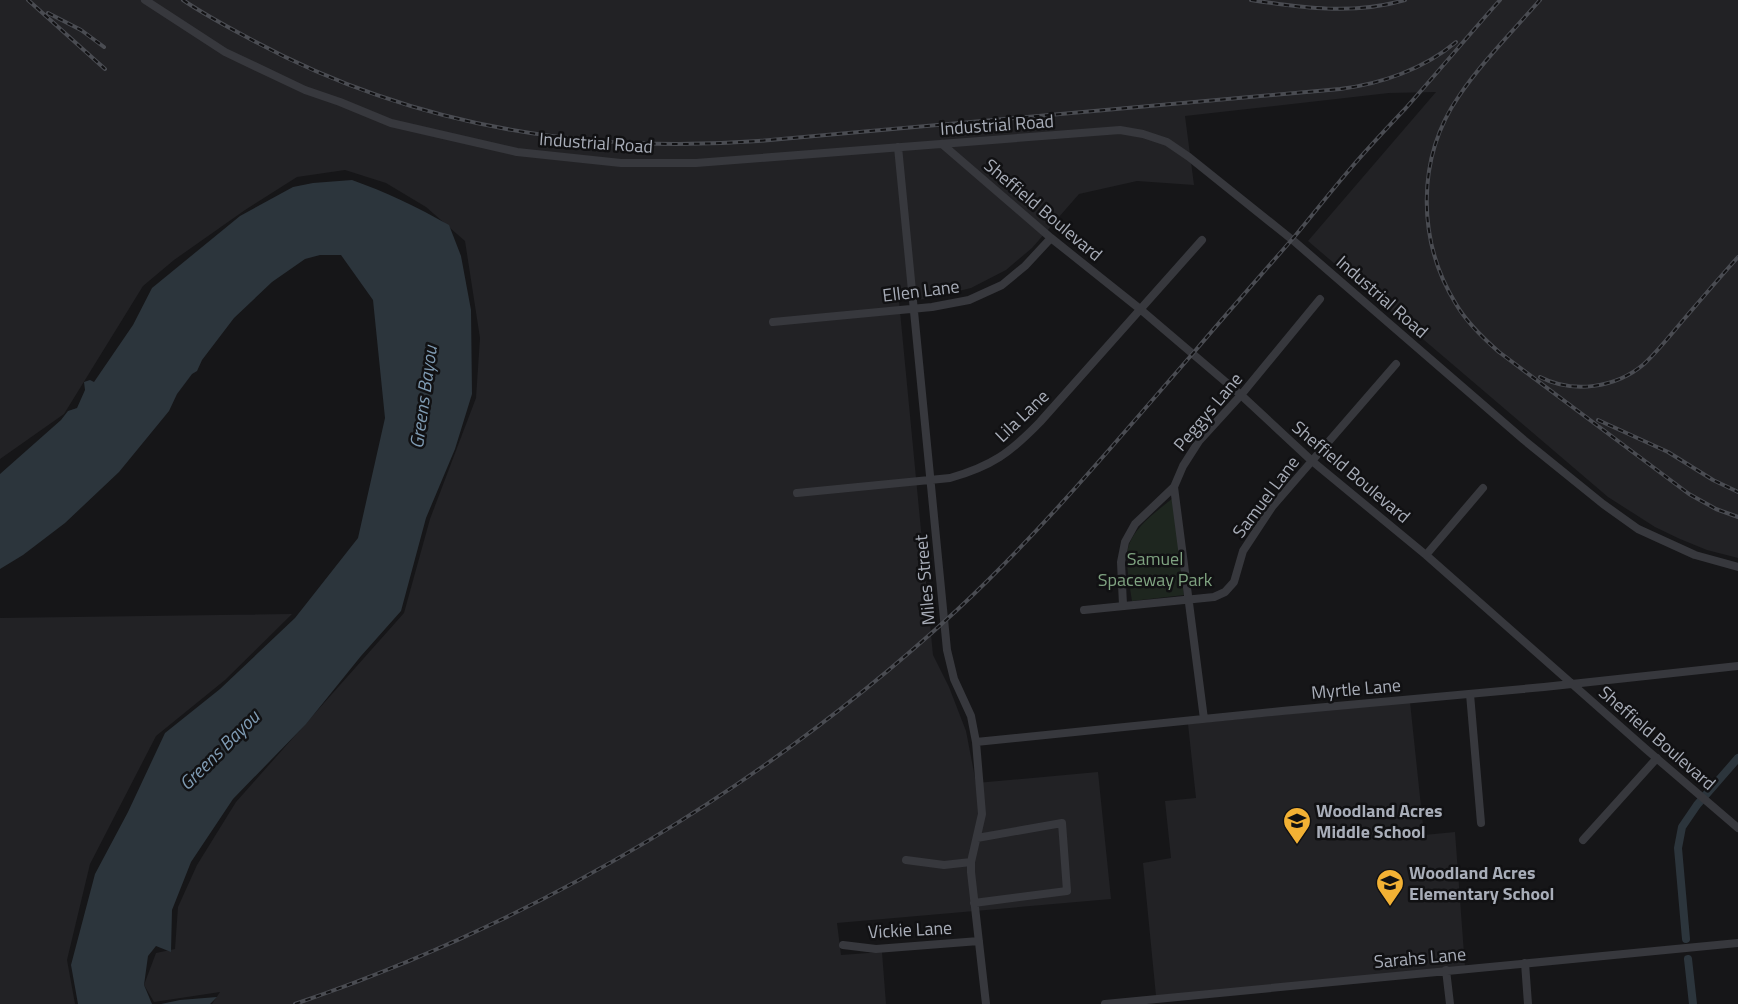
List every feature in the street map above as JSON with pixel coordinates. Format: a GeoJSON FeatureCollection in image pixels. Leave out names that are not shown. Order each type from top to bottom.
{"type":"FeatureCollection","features":[{"type":"Feature","properties":{"kind":"street","name":"Industrial Road"},"geometry":{"type":"LineString","coordinates":[[145,0],[225,52],[305,90],[391,123],[500,149],[621,163],[696,163],[1120,130],[1143,134],[1167,142],[1188,156],[1296,242],[1524,440],[1603,504],[1638,529],[1695,555],[1738,566]]}},
{"type":"Feature","properties":{"kind":"street","name":"Sheffield Boulevard"},"geometry":{"type":"LineString","coordinates":[[942,144],[1051,238],[1241,395],[1312,460],[1426,555],[1738,828]]}},
{"type":"Feature","properties":{"kind":"street","name":"Miles Street"},"geometry":{"type":"LineString","coordinates":[[898,147],[948,662],[972,716],[976,742],[982,814],[971,862],[986,1004]]}},
{"type":"Feature","properties":{"kind":"street","name":"Ellen Lane"},"geometry":{"type":"LineString","coordinates":[[773,322],[932,307],[970,300],[1002,284],[1025,266],[1051,238]]}},
{"type":"Feature","properties":{"kind":"street","name":"Lila Lane"},"geometry":{"type":"LineString","coordinates":[[797,493],[931,480],[969,472],[991,463],[1018,444],[1040,422],[1202,240]]}},
{"type":"Feature","properties":{"kind":"street","name":"Peggys Lane"},"geometry":{"type":"LineString","coordinates":[[1123,605],[1121,562],[1125,542],[1134,524],[1174,487],[1183,466],[1199,441],[1241,395],[1320,299]]}},
{"type":"Feature","properties":{"kind":"street","name":"Samuel Lane"},"geometry":{"type":"LineString","coordinates":[[1084,610],[1214,597],[1225,592],[1234,582],[1243,551],[1272,507],[1396,364]]}},
{"type":"Feature","properties":{"kind":"street"},"geometry":{"type":"LineString","coordinates":[[1174,487],[1204,718]]}},
{"type":"Feature","properties":{"kind":"street"},"geometry":{"type":"LineString","coordinates":[[1426,555],[1483,488]]}},
{"type":"Feature","properties":{"kind":"street","name":"Myrtle Lane"},"geometry":{"type":"LineString","coordinates":[[976,742],[1738,666]]}},
{"type":"Feature","properties":{"kind":"street"},"geometry":{"type":"LineString","coordinates":[[1470,694],[1481,823]]}},
{"type":"Feature","properties":{"kind":"street"},"geometry":{"type":"LineString","coordinates":[[1583,840],[1657,758]]}},
{"type":"Feature","properties":{"kind":"street"},"geometry":{"type":"LineString","coordinates":[[974,903],[1068,891],[1062,822],[977,838]]}},
{"type":"Feature","properties":{"kind":"street"},"geometry":{"type":"LineString","coordinates":[[906,860],[944,865],[971,862]]}},
{"type":"Feature","properties":{"kind":"street","name":"Vickie Lane"},"geometry":{"type":"LineString","coordinates":[[843,945],[876,950],[979,941]]}},
{"type":"Feature","properties":{"kind":"street","name":"Sarahs Lane"},"geometry":{"type":"LineString","coordinates":[[1105,1004],[1738,943]]}},
{"type":"Feature","properties":{"kind":"street"},"geometry":{"type":"LineString","coordinates":[[1525,963],[1528,1004]]}},
{"type":"Feature","properties":{"kind":"street"},"geometry":{"type":"LineString","coordinates":[[1446,970],[1450,1004]]}},
{"type":"Feature","properties":{"kind":"shaded area"},"geometry":{"type":"Polygon","coordinates":[[[0,0],[1738,0],[1738,558],[1707,550],[1680,539],[1655,527],[1608,497],[1308,241],[1436,92],[1389,93],[1185,116],[1194,185],[1137,181],[1079,194],[1032,248],[1006,270],[971,288],[926,299],[899,301],[933,655],[949,687],[966,731],[976,783],[1098,772],[1111,899],[837,923],[841,955],[882,952],[886,1004],[212,1004],[220,992],[154,1002],[144,985],[156,953],[175,949],[178,907],[197,865],[236,802],[404,613],[430,519],[476,398],[480,338],[465,241],[426,207],[386,183],[345,170],[297,177],[245,210],[174,260],[143,286],[64,414],[0,459],[0,0]]]}},
{"type":"Feature","properties":{"kind":"shaded area"},"geometry":{"type":"Polygon","coordinates":[[[292,614],[225,680],[156,736],[90,864],[67,960],[75,1004],[0,1004],[0,618],[292,614]]]}},
{"type":"Feature","properties":{"kind":"shaded area","name":"Woodland Acres Middle School"},"geometry":{"type":"Polygon","coordinates":[[[1410,702],[1424,835],[1455,832],[1465,967],[1156,996],[1143,863],[1171,858],[1165,801],[1196,798],[1188,724],[1410,702]]]}},
{"type":"Feature","properties":{"kind":"green space","name":"Samuel Spaceway Park"},"geometry":{"type":"Polygon","coordinates":[[[1173,498],[1184,595],[1132,601],[1127,558],[1131,540],[1150,517],[1173,498]]]}},
{"type":"Feature","properties":{"kind":"water","name":"Greens Bayou"},"geometry":{"type":"Polygon","coordinates":[[[352,180],[401,200],[449,225],[461,256],[471,310],[472,394],[455,449],[426,518],[401,611],[361,656],[306,724],[233,799],[191,862],[172,910],[171,952],[156,946],[148,956],[144,985],[152,1004],[78,1004],[71,965],[95,874],[128,812],[165,733],[220,689],[295,618],[358,538],[385,418],[373,300],[341,255],[320,255],[305,259],[272,282],[234,318],[202,360],[197,371],[192,374],[177,394],[169,411],[119,472],[65,523],[23,555],[0,569],[0,474],[61,420],[68,411],[77,408],[85,390],[84,382],[90,380],[94,382],[133,325],[152,288],[240,216],[293,187],[313,183],[352,180]]]}},
{"type":"Feature","properties":{"kind":"water"},"geometry":{"type":"Polygon","coordinates":[[[217,997],[210,1004],[161,1004],[180,1000],[217,997]]]}},
{"type":"Feature","properties":{"kind":"waterway"},"geometry":{"type":"LineString","coordinates":[[1686,939],[1678,848],[1682,827],[1697,805],[1738,758]]}},
{"type":"Feature","properties":{"kind":"waterway"},"geometry":{"type":"LineString","coordinates":[[1688,959],[1693,1004]]}},
{"type":"Feature","properties":{"kind":"railway"},"geometry":{"type":"LineString","coordinates":[[28,0],[105,69]]}},
{"type":"Feature","properties":{"kind":"railway"},"geometry":{"type":"LineString","coordinates":[[183,0],[252,40],[312,69],[372,93],[434,113],[497,127],[561,137],[626,143],[692,144],[758,141],[1340,89],[1355,87],[1401,74],[1444,52],[1456,42]]}},
{"type":"Feature","properties":{"kind":"railway"},"geometry":{"type":"LineString","coordinates":[[1251,0],[1328,9],[1386,5],[1405,0]]}},
{"type":"Feature","properties":{"kind":"railway"},"geometry":{"type":"LineString","coordinates":[[295,1004],[386,970],[475,932],[562,889],[646,842],[728,790],[807,734],[884,674],[989,580],[1050,516],[1109,451],[1295,236],[1357,161],[1500,0]]}},
{"type":"Feature","properties":{"kind":"railway"},"geometry":{"type":"LineString","coordinates":[[1540,0],[1468,83],[1445,120],[1435,146],[1429,172],[1428,227],[1434,254],[1443,280],[1465,318],[1499,352],[1689,494],[1716,509],[1738,517]]}},
{"type":"Feature","properties":{"kind":"railway"},"geometry":{"type":"LineString","coordinates":[[48,13],[81,30],[104,47]]}},
{"type":"Feature","properties":{"kind":"railway"},"geometry":{"type":"LineString","coordinates":[[1540,377],[1566,386],[1580,387],[1607,383],[1621,379],[1633,372],[1655,353],[1738,257]]}},
{"type":"Feature","properties":{"kind":"railway"},"geometry":{"type":"LineString","coordinates":[[1598,420],[1668,452],[1713,480],[1738,492]]}},
{"type":"Feature","properties":{"kind":"place","name":"Woodland Acres Middle School"},"geometry":{"type":"Point","coordinates":[1297,845]}},
{"type":"Feature","properties":{"kind":"place","name":"Woodland Acres Elementary School"},"geometry":{"type":"Point","coordinates":[1390,907]}}]}
